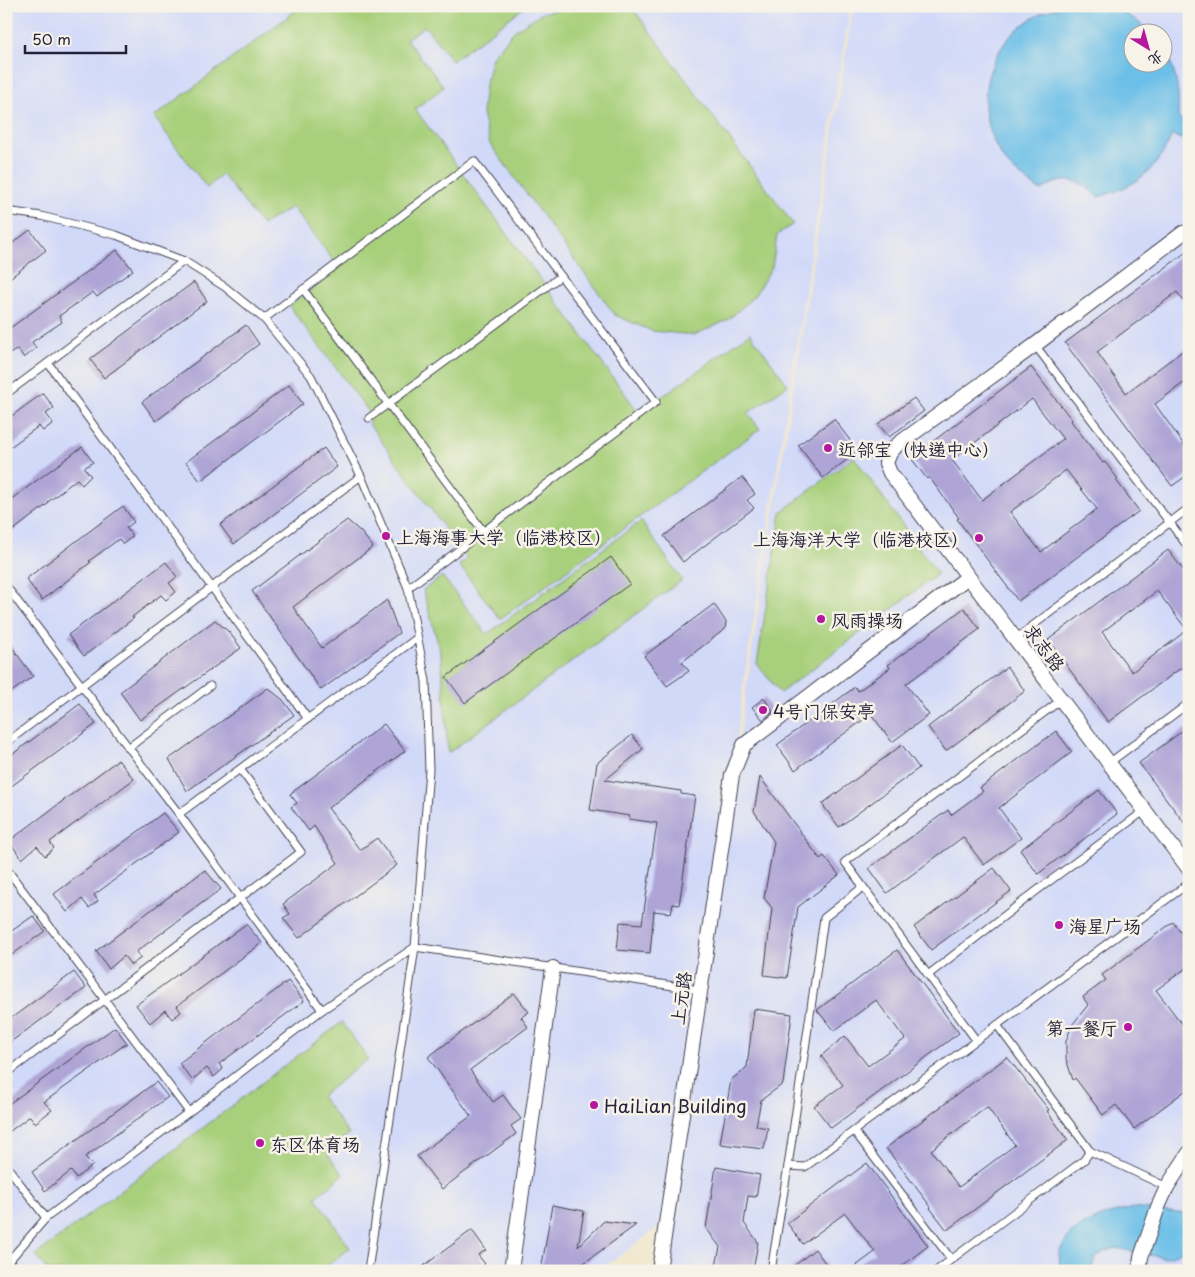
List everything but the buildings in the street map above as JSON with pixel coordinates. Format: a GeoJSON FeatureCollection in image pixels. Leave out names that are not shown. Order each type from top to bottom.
{"type":"FeatureCollection","features":[{"type":"Feature","properties":{"kind":"street"},"geometry":{"type":"LineString","coordinates":[[1035,345],[1186,233]]}},
{"type":"Feature","properties":{"kind":"street","name":"求志路"},"geometry":{"type":"LineString","coordinates":[[1035,345],[897,445],[890,453],[886,463],[890,473],[1189,869]]}},
{"type":"Feature","properties":{"kind":"street","name":"上元路"},"geometry":{"type":"LineString","coordinates":[[659,1271],[732,775],[744,745],[968,577]]}},
{"type":"Feature","properties":{"kind":"street"},"geometry":{"type":"LineString","coordinates":[[512,1271],[553,968]]}},
{"type":"Feature","properties":{"kind":"street"},"geometry":{"type":"LineString","coordinates":[[1140,1264],[1158,1207],[1167,1187],[1189,1153]]}},
{"type":"Feature","properties":{"kind":"lane"},"geometry":{"type":"LineString","coordinates":[[264,319],[474,161],[656,402],[408,588]]}},
{"type":"Feature","properties":{"kind":"lane"},"geometry":{"type":"LineString","coordinates":[[6,210],[41,216],[116,236],[184,261],[225,287],[264,319],[311,376],[361,476],[408,588],[426,681],[430,770],[415,947],[368,1271]]}},
{"type":"Feature","properties":{"kind":"lane"},"geometry":{"type":"LineString","coordinates":[[6,394],[184,261]]}},
{"type":"Feature","properties":{"kind":"lane"},"geometry":{"type":"LineString","coordinates":[[369,418],[561,276]]}},
{"type":"Feature","properties":{"kind":"lane"},"geometry":{"type":"LineString","coordinates":[[303,290],[483,531]]}},
{"type":"Feature","properties":{"kind":"lane"},"geometry":{"type":"LineString","coordinates":[[1035,345],[1189,548]]}},
{"type":"Feature","properties":{"kind":"lane"},"geometry":{"type":"LineString","coordinates":[[48,363],[308,719]]}},
{"type":"Feature","properties":{"kind":"lane"},"geometry":{"type":"LineString","coordinates":[[6,743],[361,476]]}},
{"type":"Feature","properties":{"kind":"lane"},"geometry":{"type":"LineString","coordinates":[[1015,639],[1189,508]]}},
{"type":"Feature","properties":{"kind":"lane"},"geometry":{"type":"LineString","coordinates":[[6,586],[179,814],[322,1010]]}},
{"type":"Feature","properties":{"kind":"lane"},"geometry":{"type":"LineString","coordinates":[[179,814],[417,638]]}},
{"type":"Feature","properties":{"kind":"lane"},"geometry":{"type":"LineString","coordinates":[[128,748],[210,686]]}},
{"type":"Feature","properties":{"kind":"lane"},"geometry":{"type":"LineString","coordinates":[[976,1040],[845,862],[1062,700]]}},
{"type":"Feature","properties":{"kind":"lane"},"geometry":{"type":"LineString","coordinates":[[1109,763],[1189,703]]}},
{"type":"Feature","properties":{"kind":"lane"},"geometry":{"type":"LineString","coordinates":[[6,1074],[301,852],[240,769]]}},
{"type":"Feature","properties":{"kind":"lane"},"geometry":{"type":"LineString","coordinates":[[928,975],[1144,810]]}},
{"type":"Feature","properties":{"kind":"lane"},"geometry":{"type":"LineString","coordinates":[[6,868],[190,1112]]}},
{"type":"Feature","properties":{"kind":"lane"},"geometry":{"type":"LineString","coordinates":[[788,1166],[805,1167],[1189,883]]}},
{"type":"Feature","properties":{"kind":"lane"},"geometry":{"type":"LineString","coordinates":[[771,1271],[824,918],[863,887]]}},
{"type":"Feature","properties":{"kind":"lane"},"geometry":{"type":"LineString","coordinates":[[6,1267],[6,1263],[46,1218],[190,1112],[322,1010],[415,947],[700,990]]}},
{"type":"Feature","properties":{"kind":"lane"},"geometry":{"type":"LineString","coordinates":[[997,1025],[1090,1151],[1167,1187]]}},
{"type":"Feature","properties":{"kind":"lane"},"geometry":{"type":"LineString","coordinates":[[854,1131],[952,1259]]}},
{"type":"Feature","properties":{"kind":"lane"},"geometry":{"type":"LineString","coordinates":[[936,1271],[1084,1160],[1090,1151]]}},
{"type":"Feature","properties":{"kind":"lane"},"geometry":{"type":"LineString","coordinates":[[6,1165],[46,1218]]}},
{"type":"Feature","properties":{"kind":"shaded area","name":"上海海事大学（临港校区）"},"geometry":{"type":"Polygon","coordinates":[[[6,6],[850,6],[742,694],[732,775],[666,1222],[598,1271],[6,1271],[6,6]]]}},
{"type":"Feature","properties":{"kind":"shaded area","name":"上海海洋大学（临港校区）"},"geometry":{"type":"Polygon","coordinates":[[[853,6],[1189,6],[1189,1271],[663,1271],[735,777],[745,696],[853,6]]]}},
{"type":"Feature","properties":{"kind":"green space"},"geometry":{"type":"Polygon","coordinates":[[[302,6],[526,6],[452,61],[425,26],[406,39],[444,87],[415,109],[639,413],[750,333],[788,385],[748,413],[760,429],[500,619],[459,565],[467,559],[369,424],[369,412],[289,306],[339,268],[292,207],[262,225],[222,174],[207,188],[154,117],[302,6]]]}},
{"type":"Feature","properties":{"kind":"green space"},"geometry":{"type":"Polygon","coordinates":[[[573,6],[602,8],[604,6],[631,6],[793,224],[777,235],[772,267],[754,296],[728,320],[694,335],[652,331],[615,315],[490,144],[482,114],[485,85],[492,57],[515,30],[542,13],[573,6]]]}},
{"type":"Feature","properties":{"kind":"green space","name":"风雨操场"},"geometry":{"type":"Polygon","coordinates":[[[854,457],[938,574],[780,693],[757,664],[781,512],[854,457]]]}},
{"type":"Feature","properties":{"kind":"green space"},"geometry":{"type":"Polygon","coordinates":[[[641,521],[682,580],[448,753],[441,654],[423,590],[442,576],[487,634],[641,521]]]}},
{"type":"Feature","properties":{"kind":"green space","name":"东区体育场"},"geometry":{"type":"Polygon","coordinates":[[[342,1022],[368,1059],[321,1096],[349,1134],[326,1152],[343,1175],[316,1197],[350,1248],[320,1271],[48,1271],[36,1255],[342,1022]]]}},
{"type":"Feature","properties":{"kind":"water"},"geometry":{"type":"Polygon","coordinates":[[[1065,6],[1101,6],[1115,9],[1138,22],[1122,22],[1122,72],[1172,72],[1172,67],[1176,80],[1178,117],[1189,127],[1189,142],[1172,135],[1166,148],[1152,168],[1143,176],[1123,188],[1098,197],[1085,186],[1071,181],[1056,183],[1041,191],[1014,171],[1001,155],[990,132],[985,109],[986,86],[993,64],[1004,44],[1021,27],[1041,14],[1065,6]]]}},
{"type":"Feature","properties":{"kind":"water"},"geometry":{"type":"Polygon","coordinates":[[[1133,1208],[1189,1213],[1189,1246],[1177,1254],[1165,1258],[1116,1248],[1104,1252],[1095,1258],[1091,1271],[1060,1271],[1059,1252],[1070,1234],[1084,1224],[1109,1214],[1133,1208]]]}},
{"type":"Feature","properties":{"kind":"place","name":"近邻宝（快递中心）"},"geometry":{"type":"Point","coordinates":[828,448]}},
{"type":"Feature","properties":{"kind":"place","name":"上海海事大学（临港校区）"},"geometry":{"type":"Point","coordinates":[386,536]}},
{"type":"Feature","properties":{"kind":"place","name":"上海海洋大学（临港校区）"},"geometry":{"type":"Point","coordinates":[979,538]}},
{"type":"Feature","properties":{"kind":"place","name":"风雨操场"},"geometry":{"type":"Point","coordinates":[821,619]}},
{"type":"Feature","properties":{"kind":"place","name":"4号门保安亭"},"geometry":{"type":"Point","coordinates":[763,710]}},
{"type":"Feature","properties":{"kind":"place","name":"海星广场"},"geometry":{"type":"Point","coordinates":[1059,925]}},
{"type":"Feature","properties":{"kind":"place","name":"第一餐厅"},"geometry":{"type":"Point","coordinates":[1128,1027]}},
{"type":"Feature","properties":{"kind":"place","name":"HaiLian Building"},"geometry":{"type":"Point","coordinates":[594,1105]}},
{"type":"Feature","properties":{"kind":"place","name":"东区体育场"},"geometry":{"type":"Point","coordinates":[260,1143]}}]}
